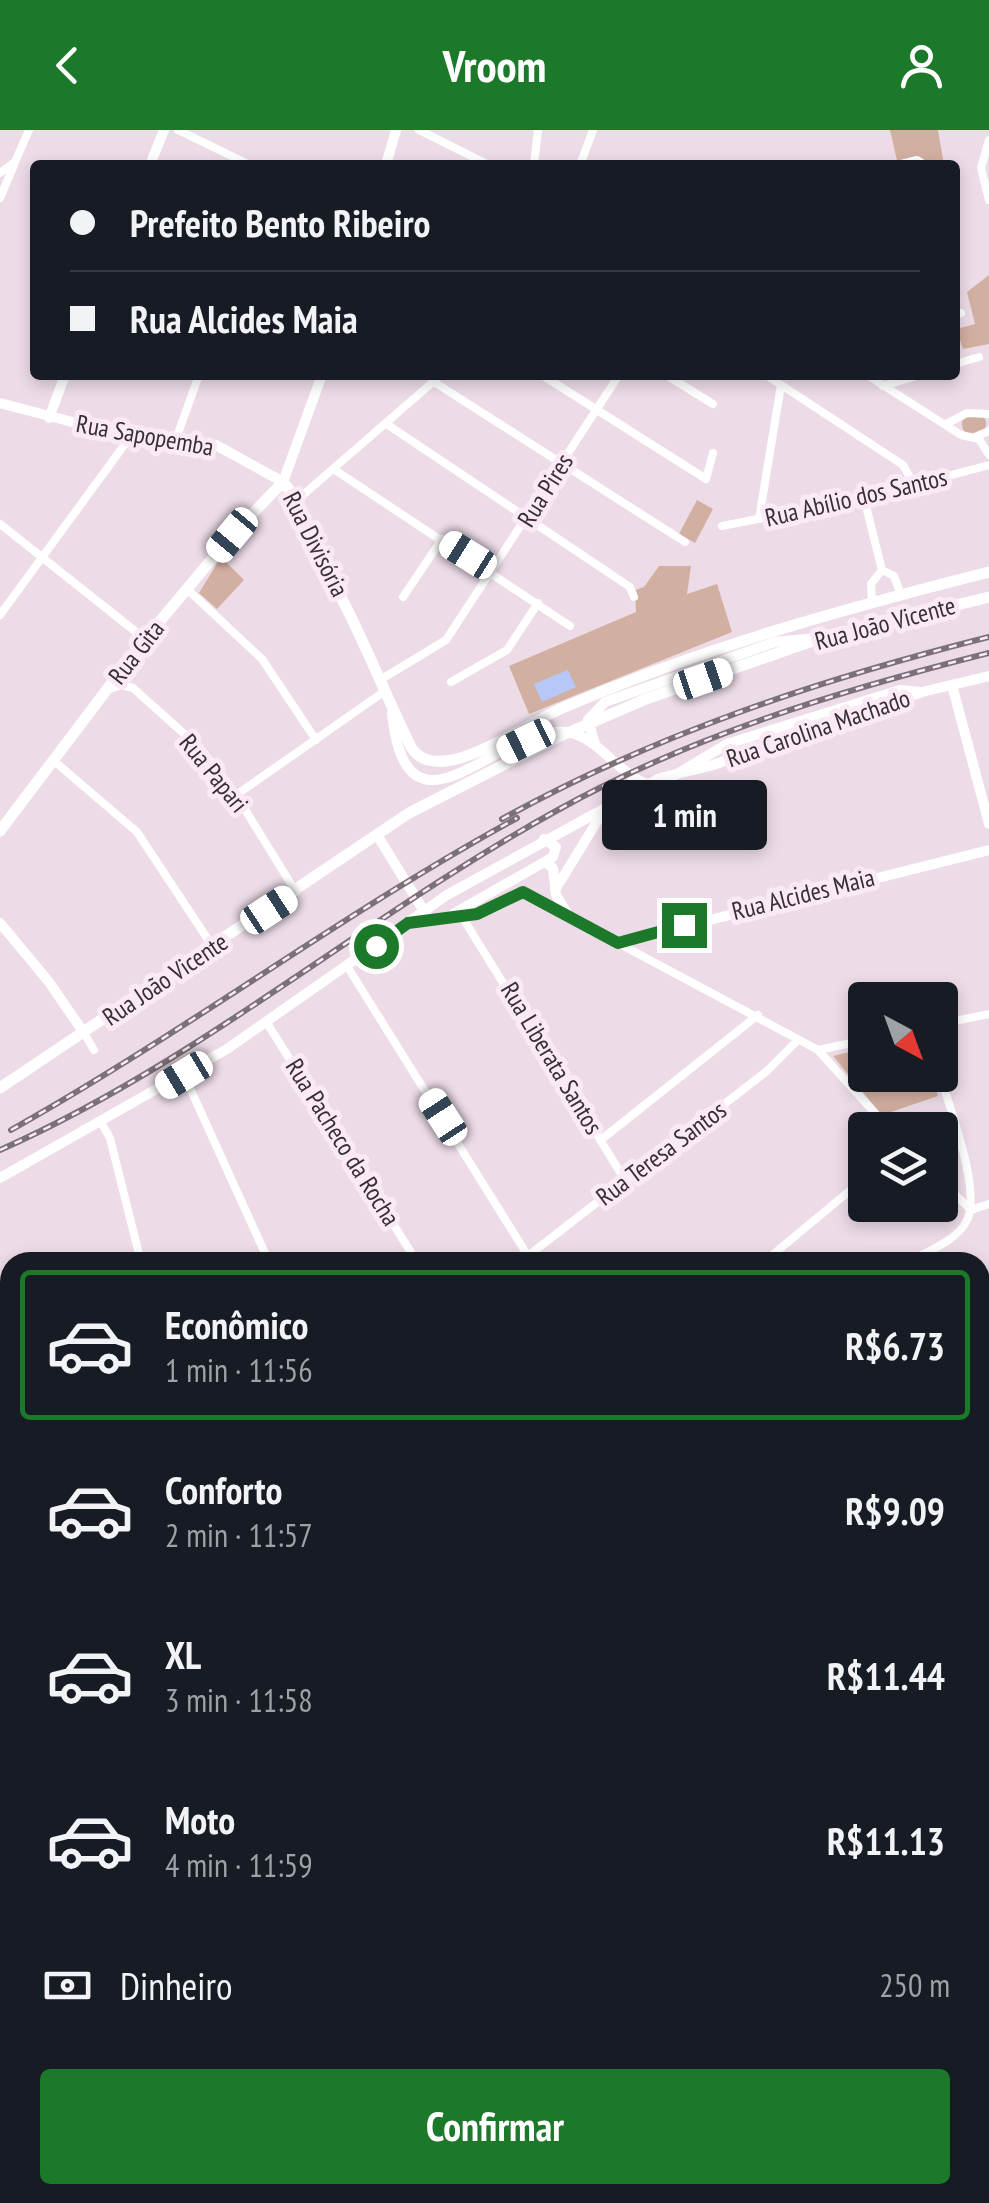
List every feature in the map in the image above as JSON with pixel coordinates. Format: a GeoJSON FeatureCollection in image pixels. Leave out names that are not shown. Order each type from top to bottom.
{"type":"FeatureCollection","features":[{"type":"Feature","properties":{"kind":"main road"},"geometry":{"type":"LineString","coordinates":[[152,160],[164,130]]}},
{"type":"Feature","properties":{"kind":"main road"},"geometry":{"type":"LineString","coordinates":[[387,160],[396,130]]}},
{"type":"Feature","properties":{"kind":"main road"},"geometry":{"type":"LineString","coordinates":[[49,418],[63,380]]}},
{"type":"Feature","properties":{"kind":"main road","name":"Rua Divisória"},"geometry":{"type":"LineString","coordinates":[[320,380],[283,482],[296,501],[304,530],[339,588],[392,711],[414,752],[425,761]]}},
{"type":"Feature","properties":{"kind":"main road","name":"Rua Sapopemba"},"geometry":{"type":"LineString","coordinates":[[0,403],[49,418],[223,448],[283,482]]}},
{"type":"Feature","properties":{"kind":"main road","name":"Rua Gita"},"geometry":{"type":"LineString","coordinates":[[0,831],[145,639],[283,482]]}},
{"type":"Feature","properties":{"kind":"main road","name":"Rua João Vicente"},"geometry":{"type":"LineString","coordinates":[[425,761],[451,762],[636,678],[795,622],[989,572]]}},
{"type":"Feature","properties":{"kind":"main road","name":"Rua João Vicente"},"geometry":{"type":"LineString","coordinates":[[0,1088],[409,813],[556,738],[646,699],[822,638],[989,597]]}},
{"type":"Feature","properties":{"kind":"main road"},"geometry":{"type":"LineString","coordinates":[[822,638],[775,642],[597,706],[588,724],[595,745],[640,782],[660,786],[727,744],[900,690],[922,692]]}},
{"type":"Feature","properties":{"kind":"main road","name":"Rua Carolina Machado"},"geometry":{"type":"LineString","coordinates":[[0,1178],[102,1124],[267,1023],[448,894],[542,839],[667,774],[710,766],[922,692],[989,676]]}},
{"type":"Feature","properties":{"kind":"main road"},"geometry":{"type":"LineString","coordinates":[[636,678],[634,692],[646,699]]}},
{"type":"Feature","properties":{"kind":"main road"},"geometry":{"type":"LineString","coordinates":[[952,686],[989,824]]}},
{"type":"Feature","properties":{"kind":"main road","name":"Rua Divisória"},"geometry":{"type":"LineString","coordinates":[[392,711],[401,750],[414,772],[428,781],[448,779],[551,732],[573,734],[595,745]]}},
{"type":"Feature","properties":{"kind":"main road"},"geometry":{"type":"LineString","coordinates":[[555,890],[591,826],[610,804]]}},
{"type":"Feature","properties":{"kind":"main road"},"geometry":{"type":"LineString","coordinates":[[377,835],[436,924],[541,864],[557,849],[542,839]]}},
{"type":"Feature","properties":{"kind":"main road","name":"Rua Alcides Maia"},"geometry":{"type":"LineString","coordinates":[[618,943],[989,850]]}},
{"type":"Feature","properties":{"kind":"main road"},"geometry":{"type":"LineString","coordinates":[[541,864],[552,868],[555,890],[567,913]]}},
{"type":"Feature","properties":{"kind":"main road"},"geometry":{"type":"LineString","coordinates":[[408,923],[480,912],[523,892],[618,943]]}},
{"type":"Feature","properties":{"kind":"main road"},"geometry":{"type":"LineString","coordinates":[[0,924],[49,982],[84,1033]]}},
{"type":"Feature","properties":{"kind":"street"},"geometry":{"type":"LineString","coordinates":[[0,198],[29,130]]}},
{"type":"Feature","properties":{"kind":"street"},"geometry":{"type":"LineString","coordinates":[[178,130],[240,160]]}},
{"type":"Feature","properties":{"kind":"street"},"geometry":{"type":"LineString","coordinates":[[420,130],[479,160]]}},
{"type":"Feature","properties":{"kind":"street"},"geometry":{"type":"LineString","coordinates":[[535,160],[538,130]]}},
{"type":"Feature","properties":{"kind":"street"},"geometry":{"type":"LineString","coordinates":[[582,160],[592,130]]}},
{"type":"Feature","properties":{"kind":"street"},"geometry":{"type":"LineString","coordinates":[[989,140],[981,180],[989,200]]}},
{"type":"Feature","properties":{"kind":"street"},"geometry":{"type":"LineString","coordinates":[[0,174],[15,162]]}},
{"type":"Feature","properties":{"kind":"street"},"geometry":{"type":"LineString","coordinates":[[960,363],[979,357]]}},
{"type":"Feature","properties":{"kind":"street"},"geometry":{"type":"LineString","coordinates":[[176,439],[198,380]]}},
{"type":"Feature","properties":{"kind":"street"},"geometry":{"type":"LineString","coordinates":[[296,501],[436,380]]}},
{"type":"Feature","properties":{"kind":"street"},"geometry":{"type":"LineString","coordinates":[[441,380],[685,542]]}},
{"type":"Feature","properties":{"kind":"street"},"geometry":{"type":"LineString","coordinates":[[550,380],[706,479],[713,453]]}},
{"type":"Feature","properties":{"kind":"street","name":"Rua Pires"},"geometry":{"type":"LineString","coordinates":[[236,795],[443,644],[616,380]]}},
{"type":"Feature","properties":{"kind":"street"},"geometry":{"type":"LineString","coordinates":[[674,380],[713,404]]}},
{"type":"Feature","properties":{"kind":"street"},"geometry":{"type":"LineString","coordinates":[[774,380],[903,465],[914,485]]}},
{"type":"Feature","properties":{"kind":"street"},"geometry":{"type":"LineString","coordinates":[[874,380],[962,436],[975,438],[989,456]]}},
{"type":"Feature","properties":{"kind":"street"},"geometry":{"type":"LineString","coordinates":[[882,386],[903,380]]}},
{"type":"Feature","properties":{"kind":"street"},"geometry":{"type":"LineString","coordinates":[[759,519],[781,385]]}},
{"type":"Feature","properties":{"kind":"street"},"geometry":{"type":"LineString","coordinates":[[946,424],[974,411],[989,414]]}},
{"type":"Feature","properties":{"kind":"street"},"geometry":{"type":"LineString","coordinates":[[388,425],[630,588],[634,597]]}},
{"type":"Feature","properties":{"kind":"street"},"geometry":{"type":"LineString","coordinates":[[975,438],[989,432]]}},
{"type":"Feature","properties":{"kind":"street"},"geometry":{"type":"LineString","coordinates":[[985,446],[989,432]]}},
{"type":"Feature","properties":{"kind":"street"},"geometry":{"type":"LineString","coordinates":[[0,615],[134,433]]}},
{"type":"Feature","properties":{"kind":"street","name":"Rua Abílio dos Santos"},"geometry":{"type":"LineString","coordinates":[[722,526],[864,498],[989,465]]}},
{"type":"Feature","properties":{"kind":"street"},"geometry":{"type":"LineString","coordinates":[[335,470],[493,571],[570,626]]}},
{"type":"Feature","properties":{"kind":"street"},"geometry":{"type":"LineString","coordinates":[[864,498],[882,570],[894,576],[901,595]]}},
{"type":"Feature","properties":{"kind":"street"},"geometry":{"type":"LineString","coordinates":[[0,524],[145,639]]}},
{"type":"Feature","properties":{"kind":"street"},"geometry":{"type":"LineString","coordinates":[[403,597],[442,539]]}},
{"type":"Feature","properties":{"kind":"street"},"geometry":{"type":"LineString","coordinates":[[872,602],[872,582],[882,570]]}},
{"type":"Feature","properties":{"kind":"street"},"geometry":{"type":"LineString","coordinates":[[186,589],[262,659],[316,740]]}},
{"type":"Feature","properties":{"kind":"street"},"geometry":{"type":"LineString","coordinates":[[450,682],[507,650],[538,603]]}},
{"type":"Feature","properties":{"kind":"street","name":"Rua Papari"},"geometry":{"type":"LineString","coordinates":[[107,690],[132,688],[198,747],[236,795],[296,892]]}},
{"type":"Feature","properties":{"kind":"street"},"geometry":{"type":"LineString","coordinates":[[54,760],[138,832],[213,947]]}},
{"type":"Feature","properties":{"kind":"street"},"geometry":{"type":"LineString","coordinates":[[478,936],[480,912]]}},
{"type":"Feature","properties":{"kind":"street","name":"Rua Liberata Santos"},"geometry":{"type":"LineString","coordinates":[[461,915],[478,936],[625,1180]]}},
{"type":"Feature","properties":{"kind":"street"},"geometry":{"type":"LineString","coordinates":[[618,943],[818,1050],[874,1112]]}},
{"type":"Feature","properties":{"kind":"street"},"geometry":{"type":"LineString","coordinates":[[348,966],[526,1252]]}},
{"type":"Feature","properties":{"kind":"street"},"geometry":{"type":"LineString","coordinates":[[958,1020],[989,1014]]}},
{"type":"Feature","properties":{"kind":"street"},"geometry":{"type":"LineString","coordinates":[[602,1139],[758,1015]]}},
{"type":"Feature","properties":{"kind":"street","name":"Rua Pacheco da Rocha"},"geometry":{"type":"LineString","coordinates":[[267,1023],[411,1252]]}},
{"type":"Feature","properties":{"kind":"street"},"geometry":{"type":"LineString","coordinates":[[84,1033],[94,1050]]}},
{"type":"Feature","properties":{"kind":"street","name":"Rua Teresa Santos"},"geometry":{"type":"LineString","coordinates":[[533,1252],[767,1071],[798,1040]]}},
{"type":"Feature","properties":{"kind":"street"},"geometry":{"type":"LineString","coordinates":[[818,1050],[848,1044]]}},
{"type":"Feature","properties":{"kind":"street"},"geometry":{"type":"LineString","coordinates":[[184,1075],[264,1252]]}},
{"type":"Feature","properties":{"kind":"street"},"geometry":{"type":"LineString","coordinates":[[925,1252],[956,1234],[971,1210],[966,1168],[945,1092]]}},
{"type":"Feature","properties":{"kind":"street"},"geometry":{"type":"LineString","coordinates":[[102,1124],[110,1138],[138,1252]]}},
{"type":"Feature","properties":{"kind":"street"},"geometry":{"type":"LineString","coordinates":[[776,1252],[848,1192]]}},
{"type":"Feature","properties":{"kind":"street"},"geometry":{"type":"LineString","coordinates":[[958,1197],[971,1210]]}},
{"type":"Feature","properties":{"kind":"street"},"geometry":{"type":"LineString","coordinates":[[971,1210],[989,1204]]}},
{"type":"Feature","properties":{"kind":"shaded area"},"geometry":{"type":"Polygon","coordinates":[[[890,130],[938,130],[943,160],[897,160],[890,130]]]}},
{"type":"Feature","properties":{"kind":"shaded area"},"geometry":{"type":"Polygon","coordinates":[[[989,275],[989,344],[963,349],[960,328],[975,324],[967,292],[989,275]]]}},
{"type":"Feature","properties":{"kind":"shaded area"},"geometry":{"type":"Polygon","coordinates":[[[974,412],[986,424],[974,436],[962,424],[974,412]]]}},
{"type":"Feature","properties":{"kind":"shaded area"},"geometry":{"type":"Polygon","coordinates":[[[697,500],[713,509],[695,543],[679,534],[697,500]]]}},
{"type":"Feature","properties":{"kind":"shaded area"},"geometry":{"type":"Polygon","coordinates":[[[221,557],[244,580],[217,609],[199,593],[221,557]]]}},
{"type":"Feature","properties":{"kind":"shaded area"},"geometry":{"type":"Polygon","coordinates":[[[659,566],[691,566],[687,594],[717,584],[732,632],[529,714],[509,666],[636,612],[635,590],[644,587],[659,566]]]}},
{"type":"Feature","properties":{"kind":"shaded area"},"geometry":{"type":"Polygon","coordinates":[[[848,1052],[848,1074],[833,1056],[848,1052]]]}},
{"type":"Feature","properties":{"kind":"shaded area"},"geometry":{"type":"Polygon","coordinates":[[[863,1092],[937,1092],[938,1096],[891,1112],[880,1112],[863,1092]]]}},
{"type":"Feature","properties":{"kind":"water"},"geometry":{"type":"Polygon","coordinates":[[[568,670],[576,687],[542,702],[534,684],[568,670]]]}},
{"type":"Feature","properties":{"kind":"railway"},"geometry":{"type":"LineString","coordinates":[[502,819],[619,761],[739,712],[989,637]]}},
{"type":"Feature","properties":{"kind":"railway"},"geometry":{"type":"LineString","coordinates":[[0,1150],[145,1074],[486,852],[608,784],[767,718],[989,653]]}},
{"type":"Feature","properties":{"kind":"railway"},"geometry":{"type":"LineString","coordinates":[[11,1130],[139,1054],[389,893],[517,818]]}},
{"type":"Feature","properties":{"kind":"route"},"geometry":{"type":"LineString","coordinates":[[376,946],[408,923],[477,914],[523,892],[618,943],[684,925]]}}]}
